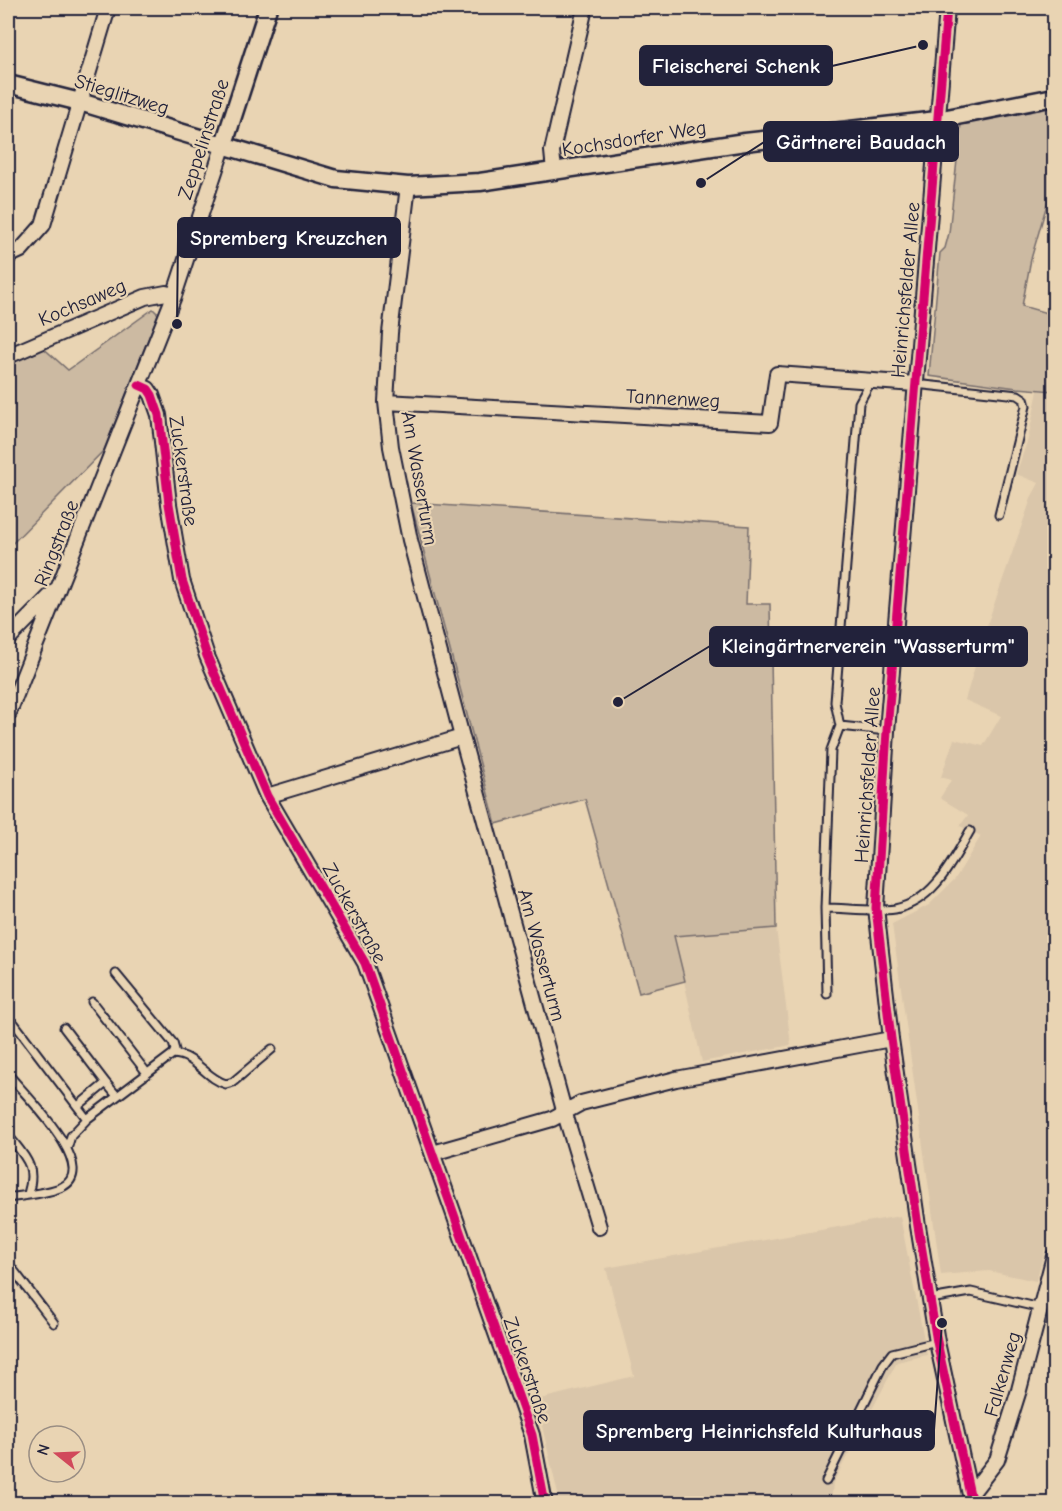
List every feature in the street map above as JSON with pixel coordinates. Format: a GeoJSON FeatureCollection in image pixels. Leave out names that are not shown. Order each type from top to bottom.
{"type":"FeatureCollection","features":[{"type":"Feature","properties":{"kind":"street"},"geometry":{"type":"LineString","coordinates":[[8,256],[21,250],[43,225],[108,8]]}},
{"type":"Feature","properties":{"kind":"street","name":"Zeppelinstraße"},"geometry":{"type":"LineString","coordinates":[[139,385],[174,296],[268,8]]}},
{"type":"Feature","properties":{"kind":"street"},"geometry":{"type":"LineString","coordinates":[[554,171],[552,151],[585,8]]}},
{"type":"Feature","properties":{"kind":"street","name":"Heinrichsfelder Allee"},"geometry":{"type":"LineString","coordinates":[[947,8],[887,731],[876,908],[891,1039],[930,1299],[971,1499]]}},
{"type":"Feature","properties":{"kind":"street","name":"Stieglitzweg"},"geometry":{"type":"LineString","coordinates":[[8,84],[80,102],[223,147]]}},
{"type":"Feature","properties":{"kind":"street","name":"Kochsdorfer Weg"},"geometry":{"type":"LineString","coordinates":[[223,147],[336,179],[408,186],[480,182],[745,142],[937,120],[1054,97]]}},
{"type":"Feature","properties":{"kind":"street","name":"Am Wasserturm"},"geometry":{"type":"LineString","coordinates":[[408,186],[390,333],[386,402],[391,447],[410,540],[462,737],[565,1114],[599,1227]]}},
{"type":"Feature","properties":{"kind":"street","name":"Kochsaweg"},"geometry":{"type":"LineString","coordinates":[[8,356],[145,297],[166,293],[174,296]]}},
{"type":"Feature","properties":{"kind":"street","name":"Tannenweg"},"geometry":{"type":"LineString","coordinates":[[386,402],[770,423],[777,374],[915,384]]}},
{"type":"Feature","properties":{"kind":"street","name":"Ringstraße"},"geometry":{"type":"LineString","coordinates":[[8,715],[139,385]]}},
{"type":"Feature","properties":{"kind":"street","name":"Zuckerstraße"},"geometry":{"type":"LineString","coordinates":[[139,385],[148,389],[159,414],[169,504],[182,580],[207,656],[267,796],[366,963],[532,1435],[544,1503]]}},
{"type":"Feature","properties":{"kind":"street"},"geometry":{"type":"LineString","coordinates":[[8,639],[61,585]]}},
{"type":"Feature","properties":{"kind":"street"},"geometry":{"type":"LineString","coordinates":[[267,796],[462,737]]}},
{"type":"Feature","properties":{"kind":"street"},"geometry":{"type":"LineString","coordinates":[[433,1153],[565,1114],[581,1103],[676,1079],[891,1039]]}},
{"type":"Feature","properties":{"kind":"street","name":"Falkenweg"},"geometry":{"type":"LineString","coordinates":[[971,1499],[997,1460],[1019,1390],[1054,1256]]}},
{"type":"Feature","properties":{"kind":"lane"},"geometry":{"type":"LineString","coordinates":[[827,994],[825,908],[831,750],[840,726],[835,702],[859,403],[871,381]]}},
{"type":"Feature","properties":{"kind":"lane"},"geometry":{"type":"LineString","coordinates":[[915,384],[1018,395],[1024,399],[1026,406],[999,515]]}},
{"type":"Feature","properties":{"kind":"lane"},"geometry":{"type":"LineString","coordinates":[[840,726],[887,731]]}},
{"type":"Feature","properties":{"kind":"lane"},"geometry":{"type":"LineString","coordinates":[[825,908],[894,909],[929,892],[946,872],[970,831]]}},
{"type":"Feature","properties":{"kind":"lane"},"geometry":{"type":"LineString","coordinates":[[68,1146],[71,1136],[87,1119],[173,1054],[175,1050],[173,1043],[116,974]]}},
{"type":"Feature","properties":{"kind":"lane"},"geometry":{"type":"LineString","coordinates":[[92,1002],[147,1073]]}},
{"type":"Feature","properties":{"kind":"lane"},"geometry":{"type":"LineString","coordinates":[[14,1023],[87,1119]]}},
{"type":"Feature","properties":{"kind":"lane"},"geometry":{"type":"LineString","coordinates":[[63,1028],[117,1096]]}},
{"type":"Feature","properties":{"kind":"lane"},"geometry":{"type":"LineString","coordinates":[[173,1054],[189,1058],[214,1079],[226,1084],[233,1082],[272,1048]]}},
{"type":"Feature","properties":{"kind":"lane"},"geometry":{"type":"LineString","coordinates":[[8,1074],[68,1146],[74,1163],[70,1180],[61,1187],[8,1198]]}},
{"type":"Feature","properties":{"kind":"lane"},"geometry":{"type":"LineString","coordinates":[[78,1106],[106,1083]]}},
{"type":"Feature","properties":{"kind":"lane"},"geometry":{"type":"LineString","coordinates":[[8,1135],[29,1161],[33,1177],[28,1194]]}},
{"type":"Feature","properties":{"kind":"lane"},"geometry":{"type":"LineString","coordinates":[[8,1263],[54,1323]]}},
{"type":"Feature","properties":{"kind":"lane"},"geometry":{"type":"LineString","coordinates":[[930,1299],[970,1292],[1041,1308]]}},
{"type":"Feature","properties":{"kind":"lane"},"geometry":{"type":"LineString","coordinates":[[826,1481],[883,1365],[892,1353],[938,1342]]}},
{"type":"Feature","properties":{"kind":"shaded area"},"geometry":{"type":"Polygon","coordinates":[[[1054,107],[1054,180],[1031,259],[1022,306],[1054,315],[1054,391],[929,376],[940,253],[945,248],[949,233],[961,124],[1054,107]]]}},
{"type":"Feature","properties":{"kind":"shaded area"},"geometry":{"type":"Polygon","coordinates":[[[153,309],[158,314],[104,450],[8,548],[8,362],[41,346],[68,370],[153,309]]]}},
{"type":"Feature","properties":{"kind":"shaded area"},"geometry":{"type":"Polygon","coordinates":[[[1038,391],[1054,391],[1054,1218],[1036,1281],[989,1271],[941,1275],[892,924],[929,905],[955,879],[981,836],[960,826],[968,815],[940,798],[951,780],[941,777],[954,739],[983,746],[1001,716],[965,700],[989,619],[1032,496],[1039,483],[1016,474],[1028,439],[1038,391]]]}},
{"type":"Feature","properties":{"kind":"shaded area"},"geometry":{"type":"Polygon","coordinates":[[[411,503],[749,526],[746,604],[770,604],[776,928],[674,936],[685,981],[639,993],[585,799],[496,824],[411,503]]]}},
{"type":"Feature","properties":{"kind":"shaded area"},"geometry":{"type":"Polygon","coordinates":[[[776,928],[791,1045],[702,1062],[674,936],[776,928]]]}},
{"type":"Feature","properties":{"kind":"shaded area"},"geometry":{"type":"Polygon","coordinates":[[[900,1216],[927,1355],[897,1362],[833,1483],[831,1503],[560,1503],[536,1400],[634,1376],[606,1268],[900,1216]]]}},
{"type":"Feature","properties":{"kind":"cycle path"},"geometry":{"type":"LineString","coordinates":[[947,8],[887,731],[876,908],[891,1039],[918,1226],[937,1342],[972,1504]]}},
{"type":"Feature","properties":{"kind":"cycle path"},"geometry":{"type":"LineString","coordinates":[[139,385],[148,389],[159,415],[169,504],[182,580],[207,656],[267,796],[365,963],[532,1435],[545,1504]]}},
{"type":"Feature","properties":{"kind":"place","name":"Fleischerei Schenk"},"geometry":{"type":"Point","coordinates":[923,45]}},
{"type":"Feature","properties":{"kind":"place","name":"Gärtnerei Baudach"},"geometry":{"type":"Point","coordinates":[701,183]}},
{"type":"Feature","properties":{"kind":"place","name":"Spremberg Kreuzchen"},"geometry":{"type":"Point","coordinates":[177,324]}},
{"type":"Feature","properties":{"kind":"place","name":"Kleingärtnerverein \"Wasserturm\""},"geometry":{"type":"Point","coordinates":[618,702]}},
{"type":"Feature","properties":{"kind":"place","name":"Spremberg Heinrichsfeld Kulturhaus"},"geometry":{"type":"Point","coordinates":[942,1323]}}]}
